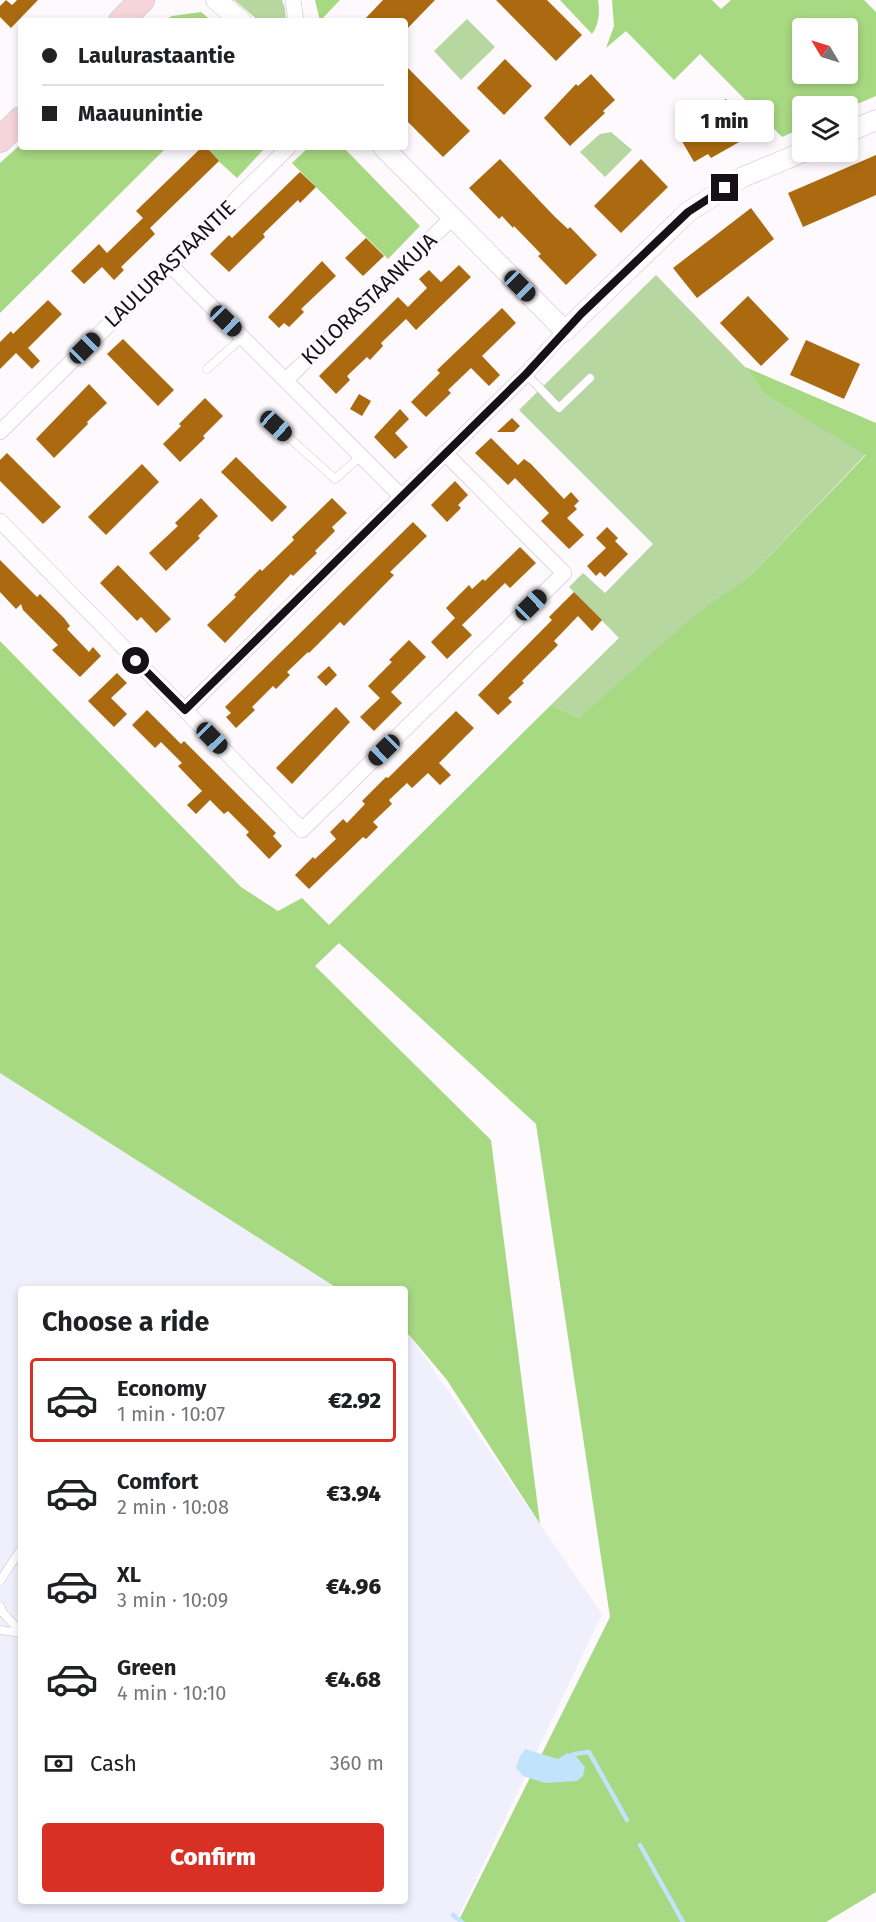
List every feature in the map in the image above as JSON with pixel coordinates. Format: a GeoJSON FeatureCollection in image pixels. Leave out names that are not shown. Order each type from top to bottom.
{"type":"FeatureCollection","features":[{"type":"Feature","properties":{"kind":"main road"},"geometry":{"type":"LineString","coordinates":[[124,18],[142,0]]}},
{"type":"Feature","properties":{"kind":"main road"},"geometry":{"type":"LineString","coordinates":[[0,140],[18,122]]}},
{"type":"Feature","properties":{"kind":"street"},"geometry":{"type":"LineString","coordinates":[[216,0],[237,18]]}},
{"type":"Feature","properties":{"kind":"street"},"geometry":{"type":"LineString","coordinates":[[293,0],[296,18]]}},
{"type":"Feature","properties":{"kind":"street"},"geometry":{"type":"LineString","coordinates":[[858,128],[876,120]]}},
{"type":"Feature","properties":{"kind":"street","name":"LAULURASTAANTIE"},"geometry":{"type":"LineString","coordinates":[[0,432],[287,150]]}},
{"type":"Feature","properties":{"kind":"street"},"geometry":{"type":"LineString","coordinates":[[386,150],[564,331]]}},
{"type":"Feature","properties":{"kind":"street"},"geometry":{"type":"LineString","coordinates":[[185,710],[526,374],[564,331],[688,212],[743,177],[792,157]]}},
{"type":"Feature","properties":{"kind":"street","name":"KULORASTAANKUJA"},"geometry":{"type":"LineString","coordinates":[[286,380],[453,217]]}},
{"type":"Feature","properties":{"kind":"street"},"geometry":{"type":"LineString","coordinates":[[169,264],[402,497]]}},
{"type":"Feature","properties":{"kind":"street"},"geometry":{"type":"LineString","coordinates":[[0,521],[302,830],[564,573],[445,453]]}},
{"type":"Feature","properties":{"kind":"lane"},"geometry":{"type":"LineString","coordinates":[[207,369],[243,337]]}},
{"type":"Feature","properties":{"kind":"lane"},"geometry":{"type":"LineString","coordinates":[[526,374],[560,408],[590,378]]}},
{"type":"Feature","properties":{"kind":"lane"},"geometry":{"type":"LineString","coordinates":[[276,426],[335,478],[362,456]]}},
{"type":"Feature","properties":{"kind":"lane"},"geometry":{"type":"LineString","coordinates":[[0,1581],[18,1551]]}},
{"type":"Feature","properties":{"kind":"lane"},"geometry":{"type":"LineString","coordinates":[[0,1605],[3,1613],[18,1629]]}},
{"type":"Feature","properties":{"kind":"lane"},"geometry":{"type":"LineString","coordinates":[[0,1630],[18,1632]]}},
{"type":"Feature","properties":{"kind":"shaded area"},"geometry":{"type":"Polygon","coordinates":[[[0,1073],[334,1286],[18,1286],[18,1904],[408,1904],[408,1334],[602,1614],[456,1922],[0,1922],[0,1073]]]}},
{"type":"Feature","properties":{"kind":"green space"},"geometry":{"type":"Polygon","coordinates":[[[234,0],[282,0],[286,18],[255,18],[234,0]]]}},
{"type":"Feature","properties":{"kind":"green space"},"geometry":{"type":"Polygon","coordinates":[[[315,0],[340,0],[323,18],[319,18],[315,0]]]}},
{"type":"Feature","properties":{"kind":"green space"},"geometry":{"type":"Polygon","coordinates":[[[560,0],[598,0],[598,18],[592,34],[560,0]]]}},
{"type":"Feature","properties":{"kind":"green space"},"geometry":{"type":"Polygon","coordinates":[[[612,0],[712,0],[721,9],[731,0],[864,0],[876,12],[876,96],[858,104],[858,96],[792,96],[792,132],[782,137],[700,54],[674,80],[626,31],[606,48],[614,26],[612,0]]]}},
{"type":"Feature","properties":{"kind":"green space"},"geometry":{"type":"Polygon","coordinates":[[[201,12],[208,18],[168,18],[201,12]]]}},
{"type":"Feature","properties":{"kind":"green space"},"geometry":{"type":"Polygon","coordinates":[[[467,19],[495,47],[461,80],[434,51],[467,19]]]}},
{"type":"Feature","properties":{"kind":"green space"},"geometry":{"type":"Polygon","coordinates":[[[611,132],[632,150],[605,177],[580,152],[600,134],[611,132]]]}},
{"type":"Feature","properties":{"kind":"green space"},"geometry":{"type":"Polygon","coordinates":[[[18,147],[18,150],[164,150],[0,313],[0,163],[18,147]]]}},
{"type":"Feature","properties":{"kind":"green space"},"geometry":{"type":"Polygon","coordinates":[[[206,150],[263,150],[237,178],[206,150]]]}},
{"type":"Feature","properties":{"kind":"green space"},"geometry":{"type":"Polygon","coordinates":[[[306,150],[346,150],[420,226],[388,259],[292,163],[306,150]]]}},
{"type":"Feature","properties":{"kind":"green space"},"geometry":{"type":"Polygon","coordinates":[[[656,275],[745,367],[764,394],[866,454],[749,577],[717,600],[579,718],[551,705],[619,638],[569,587],[583,573],[605,593],[653,544],[519,410],[656,275]]]}},
{"type":"Feature","properties":{"kind":"green space"},"geometry":{"type":"Polygon","coordinates":[[[745,367],[876,423],[876,1892],[826,1922],[458,1922],[610,1617],[536,1124],[339,943],[315,966],[491,1140],[540,1524],[447,1380],[408,1334],[408,1286],[334,1286],[0,1073],[0,641],[241,887],[278,911],[302,898],[329,925],[551,705],[579,718],[696,614],[749,577],[866,455],[764,394],[745,367]]]}},
{"type":"Feature","properties":{"kind":"water"},"geometry":{"type":"Polygon","coordinates":[[[525,1749],[558,1759],[567,1753],[574,1754],[585,1767],[583,1776],[577,1781],[545,1783],[523,1776],[516,1768],[525,1749]]]}},
{"type":"Feature","properties":{"kind":"building"},"geometry":{"type":"Polygon","coordinates":[[[6,0],[12,5],[17,0],[38,0],[18,18],[11,28],[0,17],[0,6],[6,0]]]}},
{"type":"Feature","properties":{"kind":"building"},"geometry":{"type":"Polygon","coordinates":[[[383,0],[435,0],[408,28],[408,18],[366,18],[383,0]]]}},
{"type":"Feature","properties":{"kind":"building"},"geometry":{"type":"Polygon","coordinates":[[[496,0],[547,0],[582,35],[556,61],[496,0]]]}},
{"type":"Feature","properties":{"kind":"building"},"geometry":{"type":"Polygon","coordinates":[[[505,59],[532,86],[504,115],[477,88],[505,59]]]}},
{"type":"Feature","properties":{"kind":"building"},"geometry":{"type":"Polygon","coordinates":[[[408,68],[470,131],[443,157],[408,122],[408,68]]]}},
{"type":"Feature","properties":{"kind":"building"},"geometry":{"type":"Polygon","coordinates":[[[591,74],[615,100],[603,111],[605,113],[570,146],[544,118],[576,84],[578,86],[591,74]]]}},
{"type":"Feature","properties":{"kind":"building"},"geometry":{"type":"Polygon","coordinates":[[[726,99],[748,137],[711,158],[708,154],[694,162],[676,131],[726,99]]]}},
{"type":"Feature","properties":{"kind":"building"},"geometry":{"type":"Polygon","coordinates":[[[199,150],[209,150],[219,161],[150,228],[155,234],[121,267],[124,270],[114,280],[102,267],[84,284],[71,271],[99,244],[107,253],[143,218],[136,211],[199,150]]]}},
{"type":"Feature","properties":{"kind":"building"},"geometry":{"type":"Polygon","coordinates":[[[876,155],[876,195],[803,227],[788,193],[876,155]]]}},
{"type":"Feature","properties":{"kind":"building"},"geometry":{"type":"Polygon","coordinates":[[[500,159],[555,217],[568,229],[570,227],[597,255],[566,285],[538,256],[541,254],[514,226],[513,228],[502,216],[499,219],[469,188],[500,159]]]}},
{"type":"Feature","properties":{"kind":"building"},"geometry":{"type":"Polygon","coordinates":[[[641,159],[668,187],[621,233],[594,206],[641,159]]]}},
{"type":"Feature","properties":{"kind":"building"},"geometry":{"type":"Polygon","coordinates":[[[300,172],[316,187],[300,203],[298,200],[263,234],[265,237],[229,272],[210,254],[229,235],[232,238],[300,172]]]}},
{"type":"Feature","properties":{"kind":"building"},"geometry":{"type":"Polygon","coordinates":[[[751,208],[774,239],[697,298],[673,268],[751,208]]]}},
{"type":"Feature","properties":{"kind":"building"},"geometry":{"type":"Polygon","coordinates":[[[366,238],[384,256],[363,276],[345,258],[366,238]]]}},
{"type":"Feature","properties":{"kind":"building"},"geometry":{"type":"Polygon","coordinates":[[[322,261],[336,276],[301,309],[304,312],[289,327],[284,323],[279,328],[268,317],[322,261]]]}},
{"type":"Feature","properties":{"kind":"building"},"geometry":{"type":"Polygon","coordinates":[[[459,265],[471,277],[416,330],[406,319],[381,343],[383,346],[370,360],[367,357],[347,376],[350,380],[336,394],[319,376],[398,297],[408,307],[427,288],[419,279],[429,270],[441,282],[459,265]]]}},
{"type":"Feature","properties":{"kind":"building"},"geometry":{"type":"Polygon","coordinates":[[[748,296],[789,339],[761,366],[720,323],[748,296]]]}},
{"type":"Feature","properties":{"kind":"building"},"geometry":{"type":"Polygon","coordinates":[[[48,300],[62,314],[28,348],[40,361],[32,369],[16,353],[0,369],[0,342],[11,331],[13,334],[48,300]]]}},
{"type":"Feature","properties":{"kind":"building"},"geometry":{"type":"Polygon","coordinates":[[[502,308],[516,323],[482,356],[500,375],[489,386],[471,368],[448,390],[451,393],[426,417],[411,402],[440,373],[437,370],[502,308]]]}},
{"type":"Feature","properties":{"kind":"building"},"geometry":{"type":"Polygon","coordinates":[[[123,339],[174,390],[158,406],[107,354],[123,339]]]}},
{"type":"Feature","properties":{"kind":"building"},"geometry":{"type":"Polygon","coordinates":[[[806,340],[860,364],[844,399],[790,375],[806,340]]]}},
{"type":"Feature","properties":{"kind":"building"},"geometry":{"type":"Polygon","coordinates":[[[89,384],[107,403],[54,458],[36,439],[89,384]]]}},
{"type":"Feature","properties":{"kind":"building"},"geometry":{"type":"Polygon","coordinates":[[[359,394],[371,401],[362,416],[350,409],[359,394]]]}},
{"type":"Feature","properties":{"kind":"building"},"geometry":{"type":"Polygon","coordinates":[[[205,398],[223,416],[203,436],[205,438],[180,462],[163,444],[205,398]]]}},
{"type":"Feature","properties":{"kind":"building"},"geometry":{"type":"Polygon","coordinates":[[[400,409],[409,419],[395,433],[408,447],[395,459],[374,437],[400,409]]]}},
{"type":"Feature","properties":{"kind":"building"},"geometry":{"type":"Polygon","coordinates":[[[512,418],[520,426],[514,432],[497,432],[512,418]]]}},
{"type":"Feature","properties":{"kind":"building"},"geometry":{"type":"Polygon","coordinates":[[[491,438],[518,465],[524,459],[531,464],[564,499],[571,492],[579,501],[574,506],[577,509],[567,518],[584,535],[569,549],[541,521],[549,513],[515,478],[508,485],[475,453],[491,438]]]}},
{"type":"Feature","properties":{"kind":"building"},"geometry":{"type":"Polygon","coordinates":[[[7,453],[61,507],[43,524],[0,481],[0,460],[7,453]]]}},
{"type":"Feature","properties":{"kind":"building"},"geometry":{"type":"Polygon","coordinates":[[[236,457],[287,507],[272,522],[221,472],[236,457]]]}},
{"type":"Feature","properties":{"kind":"building"},"geometry":{"type":"Polygon","coordinates":[[[142,464],[159,482],[106,535],[88,517],[142,464]]]}},
{"type":"Feature","properties":{"kind":"building"},"geometry":{"type":"Polygon","coordinates":[[[455,481],[468,495],[458,505],[461,508],[447,522],[431,505],[455,481]]]}},
{"type":"Feature","properties":{"kind":"building"},"geometry":{"type":"Polygon","coordinates":[[[201,498],[218,516],[198,536],[200,538],[166,571],[149,553],[178,526],[175,523],[201,498]]]}},
{"type":"Feature","properties":{"kind":"building"},"geometry":{"type":"Polygon","coordinates":[[[332,498],[347,513],[332,527],[335,531],[315,551],[317,553],[293,576],[291,574],[225,643],[207,625],[236,597],[234,595],[260,569],[262,571],[294,540],[292,537],[332,498]]]}},
{"type":"Feature","properties":{"kind":"building"},"geometry":{"type":"Polygon","coordinates":[[[413,522],[427,536],[390,572],[394,575],[344,626],[340,622],[287,672],[290,675],[276,689],[273,686],[252,707],[255,710],[236,728],[226,717],[231,713],[225,707],[413,522]]]}},
{"type":"Feature","properties":{"kind":"building"},"geometry":{"type":"Polygon","coordinates":[[[607,527],[618,538],[615,541],[628,554],[605,577],[600,572],[596,576],[587,566],[606,548],[596,538],[607,527]]]}},
{"type":"Feature","properties":{"kind":"building"},"geometry":{"type":"Polygon","coordinates":[[[520,547],[536,563],[510,588],[505,583],[462,625],[472,635],[447,659],[431,642],[455,618],[446,608],[469,585],[472,589],[483,579],[485,581],[520,547]]]}},
{"type":"Feature","properties":{"kind":"building"},"geometry":{"type":"Polygon","coordinates":[[[0,560],[37,597],[40,594],[64,618],[70,626],[67,629],[89,652],[93,647],[101,656],[80,677],[52,650],[58,645],[23,610],[21,604],[16,609],[0,592],[0,560]]]}},
{"type":"Feature","properties":{"kind":"building"},"geometry":{"type":"Polygon","coordinates":[[[118,565],[171,619],[156,633],[141,617],[137,621],[100,583],[118,565]]]}},
{"type":"Feature","properties":{"kind":"building"},"geometry":{"type":"Polygon","coordinates":[[[574,592],[602,620],[592,631],[578,616],[554,641],[558,645],[522,681],[524,683],[508,698],[512,702],[498,715],[478,695],[552,620],[549,617],[574,592]]]}},
{"type":"Feature","properties":{"kind":"building"},"geometry":{"type":"Polygon","coordinates":[[[409,640],[426,657],[391,692],[402,703],[374,731],[360,717],[380,698],[368,686],[392,662],[389,660],[409,640]]]}},
{"type":"Feature","properties":{"kind":"building"},"geometry":{"type":"Polygon","coordinates":[[[329,666],[337,675],[326,686],[317,677],[329,666]]]}},
{"type":"Feature","properties":{"kind":"building"},"geometry":{"type":"Polygon","coordinates":[[[117,673],[127,683],[111,698],[127,714],[114,727],[88,701],[117,673]]]}},
{"type":"Feature","properties":{"kind":"building"},"geometry":{"type":"Polygon","coordinates":[[[336,707],[350,722],[292,784],[276,768],[336,707]]]}},
{"type":"Feature","properties":{"kind":"building"},"geometry":{"type":"Polygon","coordinates":[[[147,710],[181,744],[184,741],[276,833],[273,836],[282,846],[269,859],[246,835],[249,832],[228,811],[224,814],[210,800],[196,814],[187,805],[202,791],[178,766],[182,763],[161,742],[155,748],[132,725],[147,710]]]}},
{"type":"Feature","properties":{"kind":"building"},"geometry":{"type":"Polygon","coordinates":[[[456,711],[474,728],[439,763],[451,775],[440,785],[428,773],[412,788],[407,783],[389,800],[392,804],[373,822],[378,827],[366,839],[363,837],[309,889],[295,875],[336,839],[330,832],[343,819],[347,823],[365,804],[362,801],[456,711]]]}},
{"type":"Feature","properties":{"kind":"waterway"},"geometry":{"type":"LineString","coordinates":[[574,1754],[589,1752],[627,1820]]}},
{"type":"Feature","properties":{"kind":"waterway"},"geometry":{"type":"LineString","coordinates":[[640,1845],[683,1922]]}},
{"type":"Feature","properties":{"kind":"waterway"},"geometry":{"type":"LineString","coordinates":[[453,1915],[462,1922]]}},
{"type":"Feature","properties":{"kind":"route"},"geometry":{"type":"LineString","coordinates":[[136,661],[185,710],[526,374],[581,314],[688,212],[725,188]]}}]}
